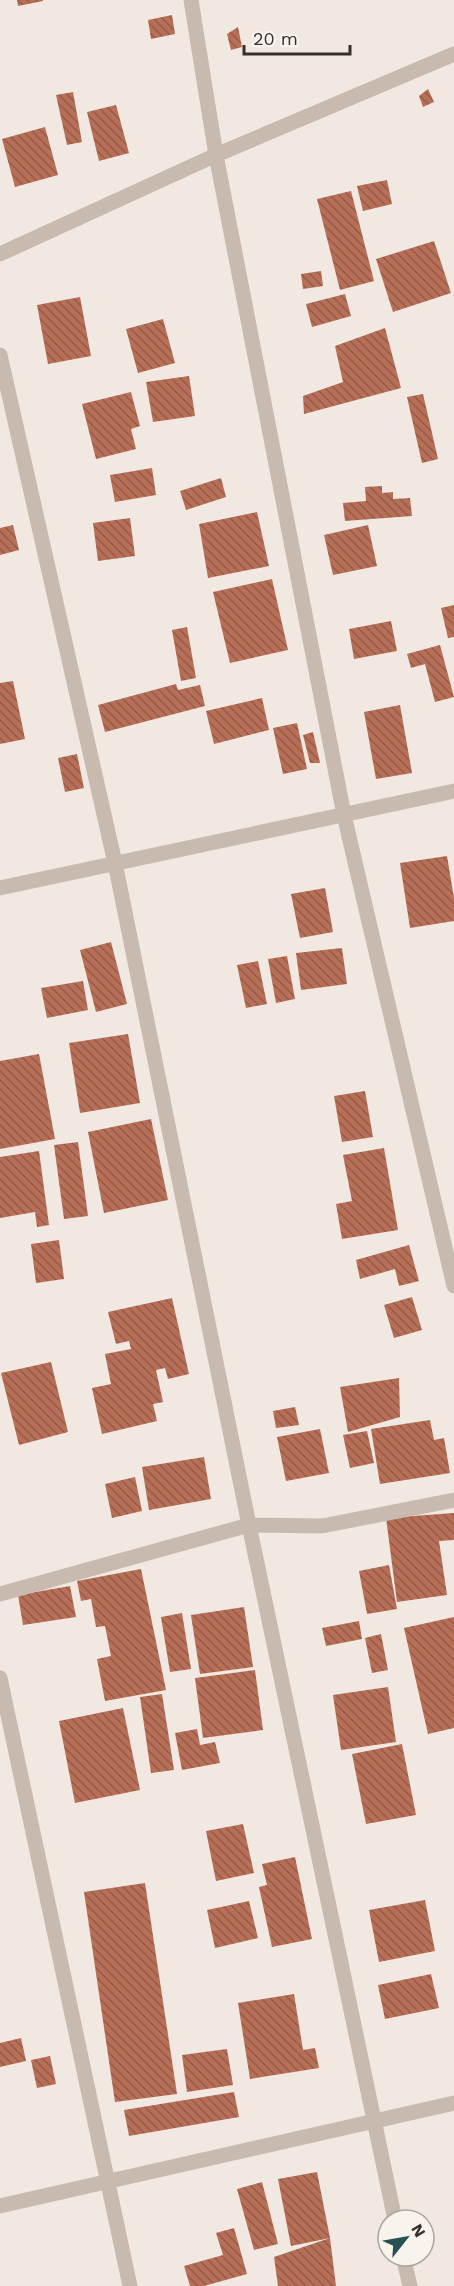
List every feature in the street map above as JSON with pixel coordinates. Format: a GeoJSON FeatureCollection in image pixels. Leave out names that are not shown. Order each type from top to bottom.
{"type":"FeatureCollection","features":[{"type":"Feature","properties":{"kind":"street"},"geometry":{"type":"LineString","coordinates":[[191,0],[216,155],[344,814],[454,1286]]}},
{"type":"Feature","properties":{"kind":"street"},"geometry":{"type":"LineString","coordinates":[[0,254],[216,155],[454,54]]}},
{"type":"Feature","properties":{"kind":"street"},"geometry":{"type":"LineString","coordinates":[[0,355],[116,863],[249,1526],[393,2208]]}},
{"type":"Feature","properties":{"kind":"street"},"geometry":{"type":"LineString","coordinates":[[0,888],[454,791]]}},
{"type":"Feature","properties":{"kind":"street"},"geometry":{"type":"LineString","coordinates":[[0,1594],[249,1526],[322,1526],[454,1500]]}},
{"type":"Feature","properties":{"kind":"street"},"geometry":{"type":"LineString","coordinates":[[0,1678],[109,2182],[129,2286]]}},
{"type":"Feature","properties":{"kind":"street"},"geometry":{"type":"LineString","coordinates":[[0,2206],[374,2119],[454,2103]]}},
{"type":"Feature","properties":{"kind":"street"},"geometry":{"type":"LineString","coordinates":[[406,2268],[410,2286]]}},
{"type":"Feature","properties":{"kind":"building"},"geometry":{"type":"Polygon","coordinates":[[[17,0],[43,0],[43,1],[18,6],[17,0]]]}},
{"type":"Feature","properties":{"kind":"building"},"geometry":{"type":"Polygon","coordinates":[[[172,15],[175,34],[151,39],[148,20],[172,15]]]}},
{"type":"Feature","properties":{"kind":"building"},"geometry":{"type":"Polygon","coordinates":[[[238,27],[242,47],[231,50],[227,34],[238,27]]]}},
{"type":"Feature","properties":{"kind":"building"},"geometry":{"type":"Polygon","coordinates":[[[428,89],[434,102],[423,107],[419,96],[428,89]]]}},
{"type":"Feature","properties":{"kind":"building"},"geometry":{"type":"Polygon","coordinates":[[[73,92],[82,142],[67,145],[56,95],[73,92]]]}},
{"type":"Feature","properties":{"kind":"building"},"geometry":{"type":"Polygon","coordinates":[[[116,105],[129,153],[99,161],[87,112],[116,105]]]}},
{"type":"Feature","properties":{"kind":"building"},"geometry":{"type":"Polygon","coordinates":[[[45,127],[58,175],[15,187],[2,139],[45,127]]]}},
{"type":"Feature","properties":{"kind":"building"},"geometry":{"type":"Polygon","coordinates":[[[387,180],[392,204],[363,211],[357,186],[387,180]]]}},
{"type":"Feature","properties":{"kind":"building"},"geometry":{"type":"Polygon","coordinates":[[[351,191],[374,281],[340,290],[317,199],[351,191]]]}},
{"type":"Feature","properties":{"kind":"building"},"geometry":{"type":"Polygon","coordinates":[[[434,241],[451,293],[393,312],[376,259],[434,241]]]}},
{"type":"Feature","properties":{"kind":"building"},"geometry":{"type":"Polygon","coordinates":[[[321,271],[323,286],[303,289],[301,274],[321,271]]]}},
{"type":"Feature","properties":{"kind":"building"},"geometry":{"type":"Polygon","coordinates":[[[345,294],[351,316],[312,327],[306,304],[345,294]]]}},
{"type":"Feature","properties":{"kind":"building"},"geometry":{"type":"Polygon","coordinates":[[[80,297],[91,356],[48,364],[37,305],[80,297]]]}},
{"type":"Feature","properties":{"kind":"building"},"geometry":{"type":"Polygon","coordinates":[[[163,319],[175,363],[138,373],[126,329],[163,319]]]}},
{"type":"Feature","properties":{"kind":"building"},"geometry":{"type":"Polygon","coordinates":[[[385,328],[401,388],[304,414],[303,396],[343,382],[335,346],[385,328]]]}},
{"type":"Feature","properties":{"kind":"building"},"geometry":{"type":"Polygon","coordinates":[[[189,376],[195,416],[153,422],[146,382],[189,376]]]}},
{"type":"Feature","properties":{"kind":"building"},"geometry":{"type":"Polygon","coordinates":[[[131,392],[140,426],[131,429],[136,449],[96,459],[82,404],[131,392]]]}},
{"type":"Feature","properties":{"kind":"building"},"geometry":{"type":"Polygon","coordinates":[[[423,394],[438,459],[422,463],[407,397],[423,394]]]}},
{"type":"Feature","properties":{"kind":"building"},"geometry":{"type":"Polygon","coordinates":[[[152,468],[156,495],[115,502],[110,475],[152,468]]]}},
{"type":"Feature","properties":{"kind":"building"},"geometry":{"type":"Polygon","coordinates":[[[221,478],[226,497],[186,510],[180,491],[221,478]]]}},
{"type":"Feature","properties":{"kind":"building"},"geometry":{"type":"Polygon","coordinates":[[[382,486],[382,493],[393,492],[393,499],[410,498],[412,516],[345,521],[343,503],[366,501],[365,487],[382,486]]]}},
{"type":"Feature","properties":{"kind":"building"},"geometry":{"type":"Polygon","coordinates":[[[257,512],[269,566],[208,578],[199,524],[257,512]]]}},
{"type":"Feature","properties":{"kind":"building"},"geometry":{"type":"Polygon","coordinates":[[[130,518],[135,556],[98,561],[93,523],[130,518]]]}},
{"type":"Feature","properties":{"kind":"building"},"geometry":{"type":"Polygon","coordinates":[[[13,525],[19,550],[0,555],[0,528],[13,525]]]}},
{"type":"Feature","properties":{"kind":"building"},"geometry":{"type":"Polygon","coordinates":[[[368,525],[377,566],[333,575],[324,535],[368,525]]]}},
{"type":"Feature","properties":{"kind":"building"},"geometry":{"type":"Polygon","coordinates":[[[272,579],[288,650],[230,663],[213,592],[272,579]]]}},
{"type":"Feature","properties":{"kind":"building"},"geometry":{"type":"Polygon","coordinates":[[[454,605],[454,637],[448,638],[441,608],[454,605]]]}},
{"type":"Feature","properties":{"kind":"building"},"geometry":{"type":"Polygon","coordinates":[[[391,621],[397,651],[354,659],[349,629],[391,621]]]}},
{"type":"Feature","properties":{"kind":"building"},"geometry":{"type":"Polygon","coordinates":[[[187,627],[196,678],[181,681],[172,630],[187,627]]]}},
{"type":"Feature","properties":{"kind":"building"},"geometry":{"type":"Polygon","coordinates":[[[440,645],[454,697],[435,702],[425,664],[411,668],[407,654],[440,645]]]}},
{"type":"Feature","properties":{"kind":"building"},"geometry":{"type":"Polygon","coordinates":[[[13,681],[25,739],[0,744],[0,683],[13,681]]]}},
{"type":"Feature","properties":{"kind":"building"},"geometry":{"type":"Polygon","coordinates":[[[176,684],[178,690],[200,685],[205,706],[105,732],[98,705],[176,684]]]}},
{"type":"Feature","properties":{"kind":"building"},"geometry":{"type":"Polygon","coordinates":[[[262,698],[269,730],[214,744],[206,711],[262,698]]]}},
{"type":"Feature","properties":{"kind":"building"},"geometry":{"type":"Polygon","coordinates":[[[400,705],[412,773],[376,779],[364,712],[400,705]]]}},
{"type":"Feature","properties":{"kind":"building"},"geometry":{"type":"Polygon","coordinates":[[[297,723],[307,769],[283,774],[273,728],[297,723]]]}},
{"type":"Feature","properties":{"kind":"building"},"geometry":{"type":"Polygon","coordinates":[[[313,732],[320,763],[310,763],[303,735],[313,732]]]}},
{"type":"Feature","properties":{"kind":"building"},"geometry":{"type":"Polygon","coordinates":[[[77,754],[84,788],[65,792],[58,758],[77,754]]]}},
{"type":"Feature","properties":{"kind":"building"},"geometry":{"type":"Polygon","coordinates":[[[447,856],[454,898],[454,921],[410,928],[400,863],[447,856]]]}},
{"type":"Feature","properties":{"kind":"building"},"geometry":{"type":"Polygon","coordinates":[[[325,888],[333,932],[300,938],[291,894],[325,888]]]}},
{"type":"Feature","properties":{"kind":"building"},"geometry":{"type":"Polygon","coordinates":[[[111,942],[127,1004],[96,1012],[80,950],[111,942]]]}},
{"type":"Feature","properties":{"kind":"building"},"geometry":{"type":"Polygon","coordinates":[[[342,948],[347,984],[301,990],[296,953],[342,948]]]}},
{"type":"Feature","properties":{"kind":"building"},"geometry":{"type":"Polygon","coordinates":[[[287,956],[295,999],[276,1003],[268,959],[287,956]]]}},
{"type":"Feature","properties":{"kind":"building"},"geometry":{"type":"Polygon","coordinates":[[[258,961],[267,1004],[246,1008],[237,965],[258,961]]]}},
{"type":"Feature","properties":{"kind":"building"},"geometry":{"type":"Polygon","coordinates":[[[83,981],[88,1010],[47,1018],[41,988],[83,981]]]}},
{"type":"Feature","properties":{"kind":"building"},"geometry":{"type":"Polygon","coordinates":[[[128,1034],[140,1103],[80,1113],[69,1043],[128,1034]]]}},
{"type":"Feature","properties":{"kind":"building"},"geometry":{"type":"Polygon","coordinates":[[[39,1054],[55,1139],[0,1149],[0,1061],[39,1054]]]}},
{"type":"Feature","properties":{"kind":"building"},"geometry":{"type":"Polygon","coordinates":[[[365,1091],[373,1137],[342,1142],[334,1096],[365,1091]]]}},
{"type":"Feature","properties":{"kind":"building"},"geometry":{"type":"Polygon","coordinates":[[[151,1119],[168,1200],[104,1213],[88,1132],[151,1119]]]}},
{"type":"Feature","properties":{"kind":"building"},"geometry":{"type":"Polygon","coordinates":[[[78,1142],[88,1216],[64,1219],[54,1145],[78,1142]]]}},
{"type":"Feature","properties":{"kind":"building"},"geometry":{"type":"Polygon","coordinates":[[[384,1148],[398,1230],[342,1239],[336,1204],[352,1201],[343,1155],[384,1148]]]}},
{"type":"Feature","properties":{"kind":"building"},"geometry":{"type":"Polygon","coordinates":[[[39,1151],[49,1225],[37,1227],[35,1212],[0,1218],[0,1157],[39,1151]]]}},
{"type":"Feature","properties":{"kind":"building"},"geometry":{"type":"Polygon","coordinates":[[[59,1240],[64,1279],[36,1283],[31,1244],[59,1240]]]}},
{"type":"Feature","properties":{"kind":"building"},"geometry":{"type":"Polygon","coordinates":[[[409,1245],[419,1281],[399,1286],[395,1269],[360,1279],[356,1260],[409,1245]]]}},
{"type":"Feature","properties":{"kind":"building"},"geometry":{"type":"Polygon","coordinates":[[[412,1297],[422,1330],[394,1338],[384,1305],[412,1297]]]}},
{"type":"Feature","properties":{"kind":"building"},"geometry":{"type":"Polygon","coordinates":[[[172,1298],[189,1374],[168,1379],[165,1368],[156,1370],[163,1402],[153,1404],[157,1421],[102,1434],[92,1388],[111,1384],[105,1354],[131,1349],[129,1341],[116,1344],[108,1312],[172,1298]]]}},
{"type":"Feature","properties":{"kind":"building"},"geometry":{"type":"Polygon","coordinates":[[[51,1362],[68,1432],[19,1445],[1,1373],[51,1362]]]}},
{"type":"Feature","properties":{"kind":"building"},"geometry":{"type":"Polygon","coordinates":[[[399,1378],[400,1417],[348,1432],[340,1387],[399,1378]]]}},
{"type":"Feature","properties":{"kind":"building"},"geometry":{"type":"Polygon","coordinates":[[[295,1407],[299,1425],[276,1428],[273,1411],[295,1407]]]}},
{"type":"Feature","properties":{"kind":"building"},"geometry":{"type":"Polygon","coordinates":[[[430,1420],[434,1440],[444,1438],[450,1473],[380,1484],[371,1429],[430,1420]]]}},
{"type":"Feature","properties":{"kind":"building"},"geometry":{"type":"Polygon","coordinates":[[[320,1429],[329,1473],[286,1481],[277,1437],[320,1429]]]}},
{"type":"Feature","properties":{"kind":"building"},"geometry":{"type":"Polygon","coordinates":[[[367,1431],[374,1463],[350,1468],[343,1435],[367,1431]]]}},
{"type":"Feature","properties":{"kind":"building"},"geometry":{"type":"Polygon","coordinates":[[[204,1457],[211,1499],[149,1510],[142,1467],[204,1457]]]}},
{"type":"Feature","properties":{"kind":"building"},"geometry":{"type":"Polygon","coordinates":[[[135,1477],[142,1511],[112,1518],[105,1484],[135,1477]]]}},
{"type":"Feature","properties":{"kind":"building"},"geometry":{"type":"Polygon","coordinates":[[[454,1513],[454,1540],[439,1541],[447,1595],[397,1602],[386,1518],[454,1513]]]}},
{"type":"Feature","properties":{"kind":"building"},"geometry":{"type":"Polygon","coordinates":[[[389,1565],[397,1609],[367,1614],[359,1571],[389,1565]]]}},
{"type":"Feature","properties":{"kind":"building"},"geometry":{"type":"Polygon","coordinates":[[[141,1569],[166,1690],[105,1701],[97,1659],[111,1656],[105,1626],[96,1627],[91,1599],[81,1601],[77,1581],[141,1569]]]}},
{"type":"Feature","properties":{"kind":"building"},"geometry":{"type":"Polygon","coordinates":[[[70,1586],[76,1617],[23,1625],[18,1595],[70,1586]]]}},
{"type":"Feature","properties":{"kind":"building"},"geometry":{"type":"Polygon","coordinates":[[[244,1607],[253,1667],[200,1674],[191,1615],[244,1607]]]}},
{"type":"Feature","properties":{"kind":"building"},"geometry":{"type":"Polygon","coordinates":[[[182,1613],[191,1669],[170,1672],[161,1617],[182,1613]]]}},
{"type":"Feature","properties":{"kind":"building"},"geometry":{"type":"Polygon","coordinates":[[[454,1617],[454,1728],[428,1734],[404,1628],[454,1617]]]}},
{"type":"Feature","properties":{"kind":"building"},"geometry":{"type":"Polygon","coordinates":[[[359,1621],[362,1639],[326,1646],[322,1628],[359,1621]]]}},
{"type":"Feature","properties":{"kind":"building"},"geometry":{"type":"Polygon","coordinates":[[[381,1634],[388,1670],[372,1673],[365,1638],[381,1634]]]}},
{"type":"Feature","properties":{"kind":"building"},"geometry":{"type":"Polygon","coordinates":[[[255,1670],[263,1730],[203,1738],[195,1678],[255,1670]]]}},
{"type":"Feature","properties":{"kind":"building"},"geometry":{"type":"Polygon","coordinates":[[[388,1687],[396,1742],[341,1750],[333,1695],[388,1687]]]}},
{"type":"Feature","properties":{"kind":"building"},"geometry":{"type":"Polygon","coordinates":[[[162,1694],[174,1770],[151,1773],[140,1697],[162,1694]]]}},
{"type":"Feature","properties":{"kind":"building"},"geometry":{"type":"Polygon","coordinates":[[[123,1708],[140,1790],[75,1803],[59,1721],[123,1708]]]}},
{"type":"Feature","properties":{"kind":"building"},"geometry":{"type":"Polygon","coordinates":[[[197,1729],[200,1745],[215,1742],[220,1763],[182,1770],[175,1733],[197,1729]]]}},
{"type":"Feature","properties":{"kind":"building"},"geometry":{"type":"Polygon","coordinates":[[[402,1744],[416,1815],[366,1824],[352,1754],[402,1744]]]}},
{"type":"Feature","properties":{"kind":"building"},"geometry":{"type":"Polygon","coordinates":[[[243,1824],[254,1873],[216,1881],[206,1831],[243,1824]]]}},
{"type":"Feature","properties":{"kind":"building"},"geometry":{"type":"Polygon","coordinates":[[[295,1857],[312,1939],[272,1947],[259,1887],[267,1885],[262,1864],[295,1857]]]}},
{"type":"Feature","properties":{"kind":"building"},"geometry":{"type":"Polygon","coordinates":[[[145,1883],[177,2094],[115,2102],[84,1892],[145,1883]]]}},
{"type":"Feature","properties":{"kind":"building"},"geometry":{"type":"Polygon","coordinates":[[[425,1900],[435,1951],[379,1962],[369,1910],[425,1900]]]}},
{"type":"Feature","properties":{"kind":"building"},"geometry":{"type":"Polygon","coordinates":[[[249,1901],[258,1938],[215,1948],[207,1910],[249,1901]]]}},
{"type":"Feature","properties":{"kind":"building"},"geometry":{"type":"Polygon","coordinates":[[[431,1974],[439,2008],[385,2019],[378,1985],[431,1974]]]}},
{"type":"Feature","properties":{"kind":"building"},"geometry":{"type":"Polygon","coordinates":[[[294,1994],[303,2050],[315,2048],[319,2068],[250,2079],[238,2003],[294,1994]]]}},
{"type":"Feature","properties":{"kind":"building"},"geometry":{"type":"Polygon","coordinates":[[[21,2038],[26,2061],[0,2067],[0,2043],[21,2038]]]}},
{"type":"Feature","properties":{"kind":"building"},"geometry":{"type":"Polygon","coordinates":[[[227,2049],[233,2085],[187,2092],[182,2055],[227,2049]]]}},
{"type":"Feature","properties":{"kind":"building"},"geometry":{"type":"Polygon","coordinates":[[[50,2056],[56,2084],[37,2088],[31,2060],[50,2056]]]}},
{"type":"Feature","properties":{"kind":"building"},"geometry":{"type":"Polygon","coordinates":[[[234,2092],[239,2117],[129,2136],[124,2110],[234,2092]]]}},
{"type":"Feature","properties":{"kind":"building"},"geometry":{"type":"Polygon","coordinates":[[[317,2172],[330,2238],[291,2246],[278,2179],[317,2172]]]}},
{"type":"Feature","properties":{"kind":"building"},"geometry":{"type":"Polygon","coordinates":[[[262,2182],[278,2244],[254,2250],[237,2189],[262,2182]]]}},
{"type":"Feature","properties":{"kind":"building"},"geometry":{"type":"Polygon","coordinates":[[[234,2228],[247,2274],[204,2286],[190,2286],[184,2266],[223,2255],[216,2233],[234,2228]]]}},
{"type":"Feature","properties":{"kind":"building"},"geometry":{"type":"Polygon","coordinates":[[[330,2238],[336,2286],[278,2286],[274,2257],[330,2238]]]}}]}
